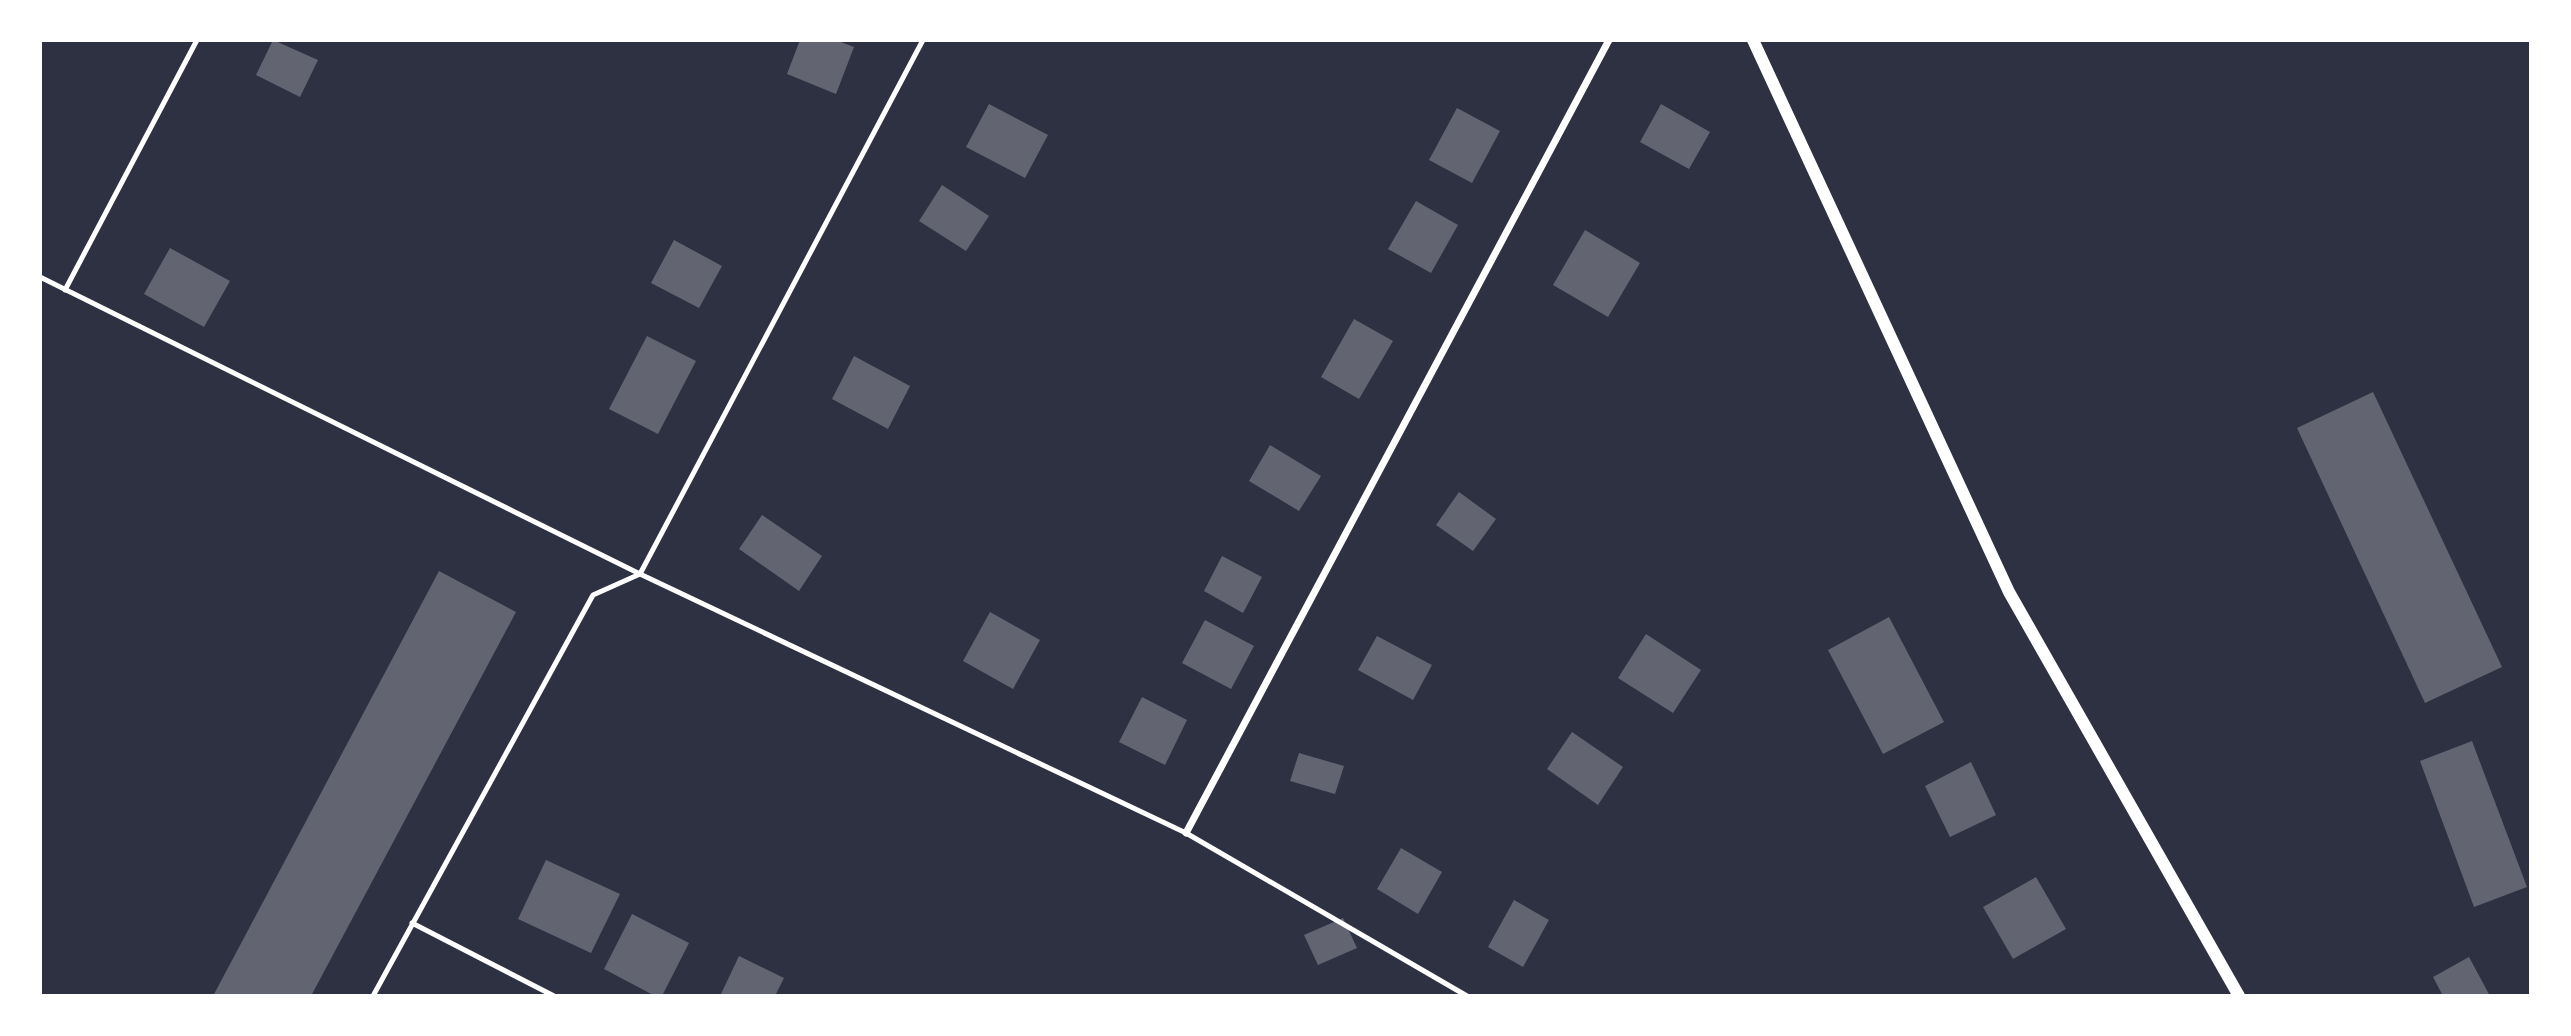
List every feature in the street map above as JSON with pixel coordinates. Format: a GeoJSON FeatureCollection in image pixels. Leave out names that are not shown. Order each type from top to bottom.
{"type":"FeatureCollection","features":[{"type":"Feature","properties":{"kind":"street"},"geometry":{"type":"LineString","coordinates":[[1186,833],[1609,40]]}},
{"type":"Feature","properties":{"kind":"street"},"geometry":{"type":"LineString","coordinates":[[1754,40],[2009,592],[2239,996]]}},
{"type":"Feature","properties":{"kind":"lane"},"geometry":{"type":"LineString","coordinates":[[65,290],[197,40]]}},
{"type":"Feature","properties":{"kind":"lane"},"geometry":{"type":"LineString","coordinates":[[373,996],[593,595],[640,574],[923,40]]}},
{"type":"Feature","properties":{"kind":"lane"},"geometry":{"type":"LineString","coordinates":[[40,277],[640,574],[1186,833],[1467,996]]}},
{"type":"Feature","properties":{"kind":"lane"},"geometry":{"type":"LineString","coordinates":[[412,923],[554,996]]}},
{"type":"Feature","properties":{"kind":"building"},"geometry":{"type":"Polygon","coordinates":[[[273,40],[318,60],[300,97],[256,75],[273,40]]]}},
{"type":"Feature","properties":{"kind":"building"},"geometry":{"type":"Polygon","coordinates":[[[800,40],[836,40],[854,47],[836,94],[787,74],[800,40]]]}},
{"type":"Feature","properties":{"kind":"building"},"geometry":{"type":"Polygon","coordinates":[[[989,104],[1048,135],[1025,178],[966,147],[989,104]]]}},
{"type":"Feature","properties":{"kind":"building"},"geometry":{"type":"Polygon","coordinates":[[[1661,104],[1710,132],[1689,169],[1640,142],[1661,104]]]}},
{"type":"Feature","properties":{"kind":"building"},"geometry":{"type":"Polygon","coordinates":[[[1457,108],[1500,131],[1472,183],[1429,160],[1457,108]]]}},
{"type":"Feature","properties":{"kind":"building"},"geometry":{"type":"Polygon","coordinates":[[[942,185],[989,216],[966,251],[919,221],[942,185]]]}},
{"type":"Feature","properties":{"kind":"building"},"geometry":{"type":"Polygon","coordinates":[[[1416,201],[1458,225],[1431,273],[1388,249],[1416,201]]]}},
{"type":"Feature","properties":{"kind":"building"},"geometry":{"type":"Polygon","coordinates":[[[1585,230],[1640,263],[1608,317],[1553,285],[1585,230]]]}},
{"type":"Feature","properties":{"kind":"building"},"geometry":{"type":"Polygon","coordinates":[[[674,240],[722,266],[699,308],[651,283],[674,240]]]}},
{"type":"Feature","properties":{"kind":"building"},"geometry":{"type":"Polygon","coordinates":[[[170,248],[230,281],[204,327],[144,294],[170,248]]]}},
{"type":"Feature","properties":{"kind":"building"},"geometry":{"type":"Polygon","coordinates":[[[1354,319],[1393,341],[1359,399],[1321,377],[1354,319]]]}},
{"type":"Feature","properties":{"kind":"building"},"geometry":{"type":"Polygon","coordinates":[[[647,336],[696,361],[658,434],[609,409],[647,336]]]}},
{"type":"Feature","properties":{"kind":"building"},"geometry":{"type":"Polygon","coordinates":[[[854,356],[910,386],[888,429],[832,399],[854,356]]]}},
{"type":"Feature","properties":{"kind":"building"},"geometry":{"type":"Polygon","coordinates":[[[2373,392],[2502,667],[2425,703],[2297,428],[2373,392]]]}},
{"type":"Feature","properties":{"kind":"building"},"geometry":{"type":"Polygon","coordinates":[[[1270,445],[1321,476],[1299,511],[1249,481],[1270,445]]]}},
{"type":"Feature","properties":{"kind":"building"},"geometry":{"type":"Polygon","coordinates":[[[1459,492],[1496,519],[1473,551],[1436,525],[1459,492]]]}},
{"type":"Feature","properties":{"kind":"building"},"geometry":{"type":"Polygon","coordinates":[[[762,515],[822,556],[799,591],[739,549],[762,515]]]}},
{"type":"Feature","properties":{"kind":"building"},"geometry":{"type":"Polygon","coordinates":[[[1222,556],[1262,577],[1243,613],[1204,591],[1222,556]]]}},
{"type":"Feature","properties":{"kind":"building"},"geometry":{"type":"Polygon","coordinates":[[[439,571],[516,612],[311,996],[213,996],[439,571]]]}},
{"type":"Feature","properties":{"kind":"building"},"geometry":{"type":"Polygon","coordinates":[[[990,612],[1040,640],[1013,689],[963,661],[990,612]]]}},
{"type":"Feature","properties":{"kind":"building"},"geometry":{"type":"Polygon","coordinates":[[[1889,617],[1944,722],[1883,754],[1828,650],[1889,617]]]}},
{"type":"Feature","properties":{"kind":"building"},"geometry":{"type":"Polygon","coordinates":[[[1205,620],[1254,646],[1231,689],[1182,663],[1205,620]]]}},
{"type":"Feature","properties":{"kind":"building"},"geometry":{"type":"Polygon","coordinates":[[[1646,634],[1701,670],[1673,713],[1618,678],[1646,634]]]}},
{"type":"Feature","properties":{"kind":"building"},"geometry":{"type":"Polygon","coordinates":[[[1377,636],[1432,665],[1413,700],[1358,670],[1377,636]]]}},
{"type":"Feature","properties":{"kind":"building"},"geometry":{"type":"Polygon","coordinates":[[[1142,697],[1187,720],[1165,765],[1119,742],[1142,697]]]}},
{"type":"Feature","properties":{"kind":"building"},"geometry":{"type":"Polygon","coordinates":[[[1572,732],[1623,767],[1598,805],[1547,769],[1572,732]]]}},
{"type":"Feature","properties":{"kind":"building"},"geometry":{"type":"Polygon","coordinates":[[[2472,741],[2527,887],[2474,907],[2420,761],[2472,741]]]}},
{"type":"Feature","properties":{"kind":"building"},"geometry":{"type":"Polygon","coordinates":[[[1299,753],[1344,766],[1335,794],[1290,781],[1299,753]]]}},
{"type":"Feature","properties":{"kind":"building"},"geometry":{"type":"Polygon","coordinates":[[[1971,762],[1996,815],[1950,837],[1925,786],[1971,762]]]}},
{"type":"Feature","properties":{"kind":"building"},"geometry":{"type":"Polygon","coordinates":[[[1401,848],[1442,872],[1418,914],[1377,889],[1401,848]]]}},
{"type":"Feature","properties":{"kind":"building"},"geometry":{"type":"Polygon","coordinates":[[[546,860],[620,894],[591,953],[518,919],[546,860]]]}},
{"type":"Feature","properties":{"kind":"building"},"geometry":{"type":"Polygon","coordinates":[[[2036,877],[2066,929],[2013,959],[1983,907],[2036,877]]]}},
{"type":"Feature","properties":{"kind":"building"},"geometry":{"type":"Polygon","coordinates":[[[1514,900],[1549,920],[1523,967],[1488,947],[1514,900]]]}},
{"type":"Feature","properties":{"kind":"building"},"geometry":{"type":"Polygon","coordinates":[[[632,914],[689,943],[662,996],[655,996],[604,969],[632,914]]]}},
{"type":"Feature","properties":{"kind":"building"},"geometry":{"type":"Polygon","coordinates":[[[1343,918],[1357,948],[1318,965],[1304,935],[1343,918]]]}},
{"type":"Feature","properties":{"kind":"building"},"geometry":{"type":"Polygon","coordinates":[[[739,956],[784,978],[775,996],[720,996],[739,956]]]}},
{"type":"Feature","properties":{"kind":"building"},"geometry":{"type":"Polygon","coordinates":[[[2469,957],[2490,996],[2443,996],[2433,977],[2469,957]]]}}]}
